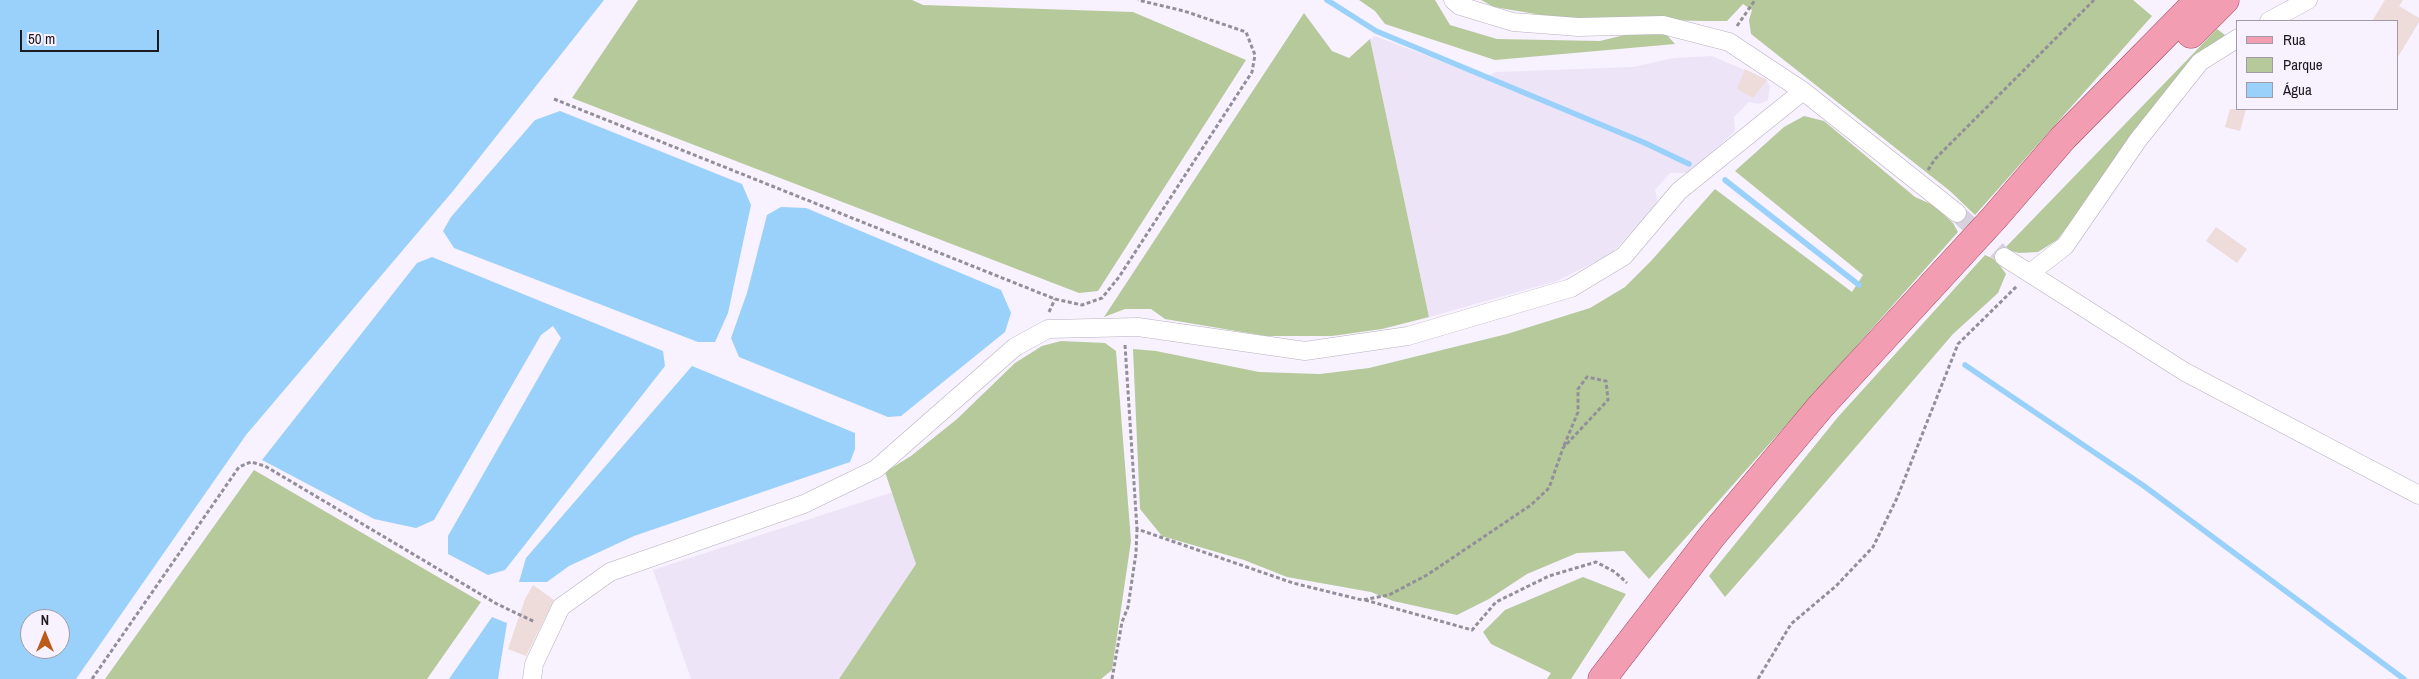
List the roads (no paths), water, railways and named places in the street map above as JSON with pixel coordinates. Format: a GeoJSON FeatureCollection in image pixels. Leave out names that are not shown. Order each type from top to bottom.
{"type":"FeatureCollection","features":[{"type":"Feature","properties":{"kind":"main road"},"geometry":{"type":"LineString","coordinates":[[2138,64],[2190,0]]}},
{"type":"Feature","properties":{"kind":"main road"},"geometry":{"type":"LineString","coordinates":[[1602,679],[1662,598],[1762,475],[1822,406],[1994,218],[2063,138],[2199,0]]}},
{"type":"Feature","properties":{"kind":"main road"},"geometry":{"type":"LineString","coordinates":[[1994,218],[2118,108],[2225,0]]}},
{"type":"Feature","properties":{"kind":"main road"},"geometry":{"type":"LineString","coordinates":[[2193,32],[2235,0]]}},
{"type":"Feature","properties":{"kind":"street"},"geometry":{"type":"LineString","coordinates":[[1453,0],[1460,6],[1514,22],[1578,27],[1663,25],[1729,42],[1803,91],[1957,213]]}},
{"type":"Feature","properties":{"kind":"street"},"geometry":{"type":"LineString","coordinates":[[2271,20],[2308,0]]}},
{"type":"Feature","properties":{"kind":"street"},"geometry":{"type":"LineString","coordinates":[[2030,273],[2065,246],[2138,140],[2200,62],[2236,39]]}},
{"type":"Feature","properties":{"kind":"street"},"geometry":{"type":"LineString","coordinates":[[532,679],[534,664],[561,607],[610,572],[804,504],[876,469],[1015,347],[1048,329],[1138,327],[1305,351],[1408,336],[1571,288],[1624,256],[1679,191],[1803,91]]}},
{"type":"Feature","properties":{"kind":"street"},"geometry":{"type":"LineString","coordinates":[[2004,256],[2185,372],[2419,495]]}},
{"type":"Feature","properties":{"kind":"water"},"geometry":{"type":"Polygon","coordinates":[[[0,0],[604,0],[453,191],[246,435],[76,679],[0,679],[0,0]]]}},
{"type":"Feature","properties":{"kind":"water"},"geometry":{"type":"Polygon","coordinates":[[[560,111],[742,184],[751,205],[728,313],[715,342],[698,342],[454,248],[443,231],[451,217],[535,120],[560,111]]]}},
{"type":"Feature","properties":{"kind":"water"},"geometry":{"type":"Polygon","coordinates":[[[781,207],[806,208],[1001,290],[1011,313],[1005,332],[901,416],[888,417],[739,357],[731,338],[747,293],[767,215],[781,207]]]}},
{"type":"Feature","properties":{"kind":"water"},"geometry":{"type":"Polygon","coordinates":[[[432,257],[663,351],[665,366],[505,570],[488,575],[448,554],[448,536],[561,338],[553,326],[541,335],[434,520],[416,528],[374,519],[262,460],[417,263],[432,257]]]}},
{"type":"Feature","properties":{"kind":"water"},"geometry":{"type":"Polygon","coordinates":[[[692,366],[855,433],[855,449],[850,462],[634,536],[569,566],[547,582],[519,582],[526,558],[692,366]]]}},
{"type":"Feature","properties":{"kind":"water"},"geometry":{"type":"Polygon","coordinates":[[[492,617],[507,623],[498,679],[449,679],[492,617]]]}},
{"type":"Feature","properties":{"kind":"waterway"},"geometry":{"type":"LineString","coordinates":[[1327,0],[1376,31],[1645,143],[1689,164]]}},
{"type":"Feature","properties":{"kind":"waterway"},"geometry":{"type":"LineString","coordinates":[[1725,180],[1859,285]]}},
{"type":"Feature","properties":{"kind":"waterway"},"geometry":{"type":"LineString","coordinates":[[1965,365],[2144,486],[2404,679]]}},
{"type":"Feature","properties":{"kind":"tunnel"},"geometry":{"type":"LineString","coordinates":[[1957,213],[2004,257]]}}]}
